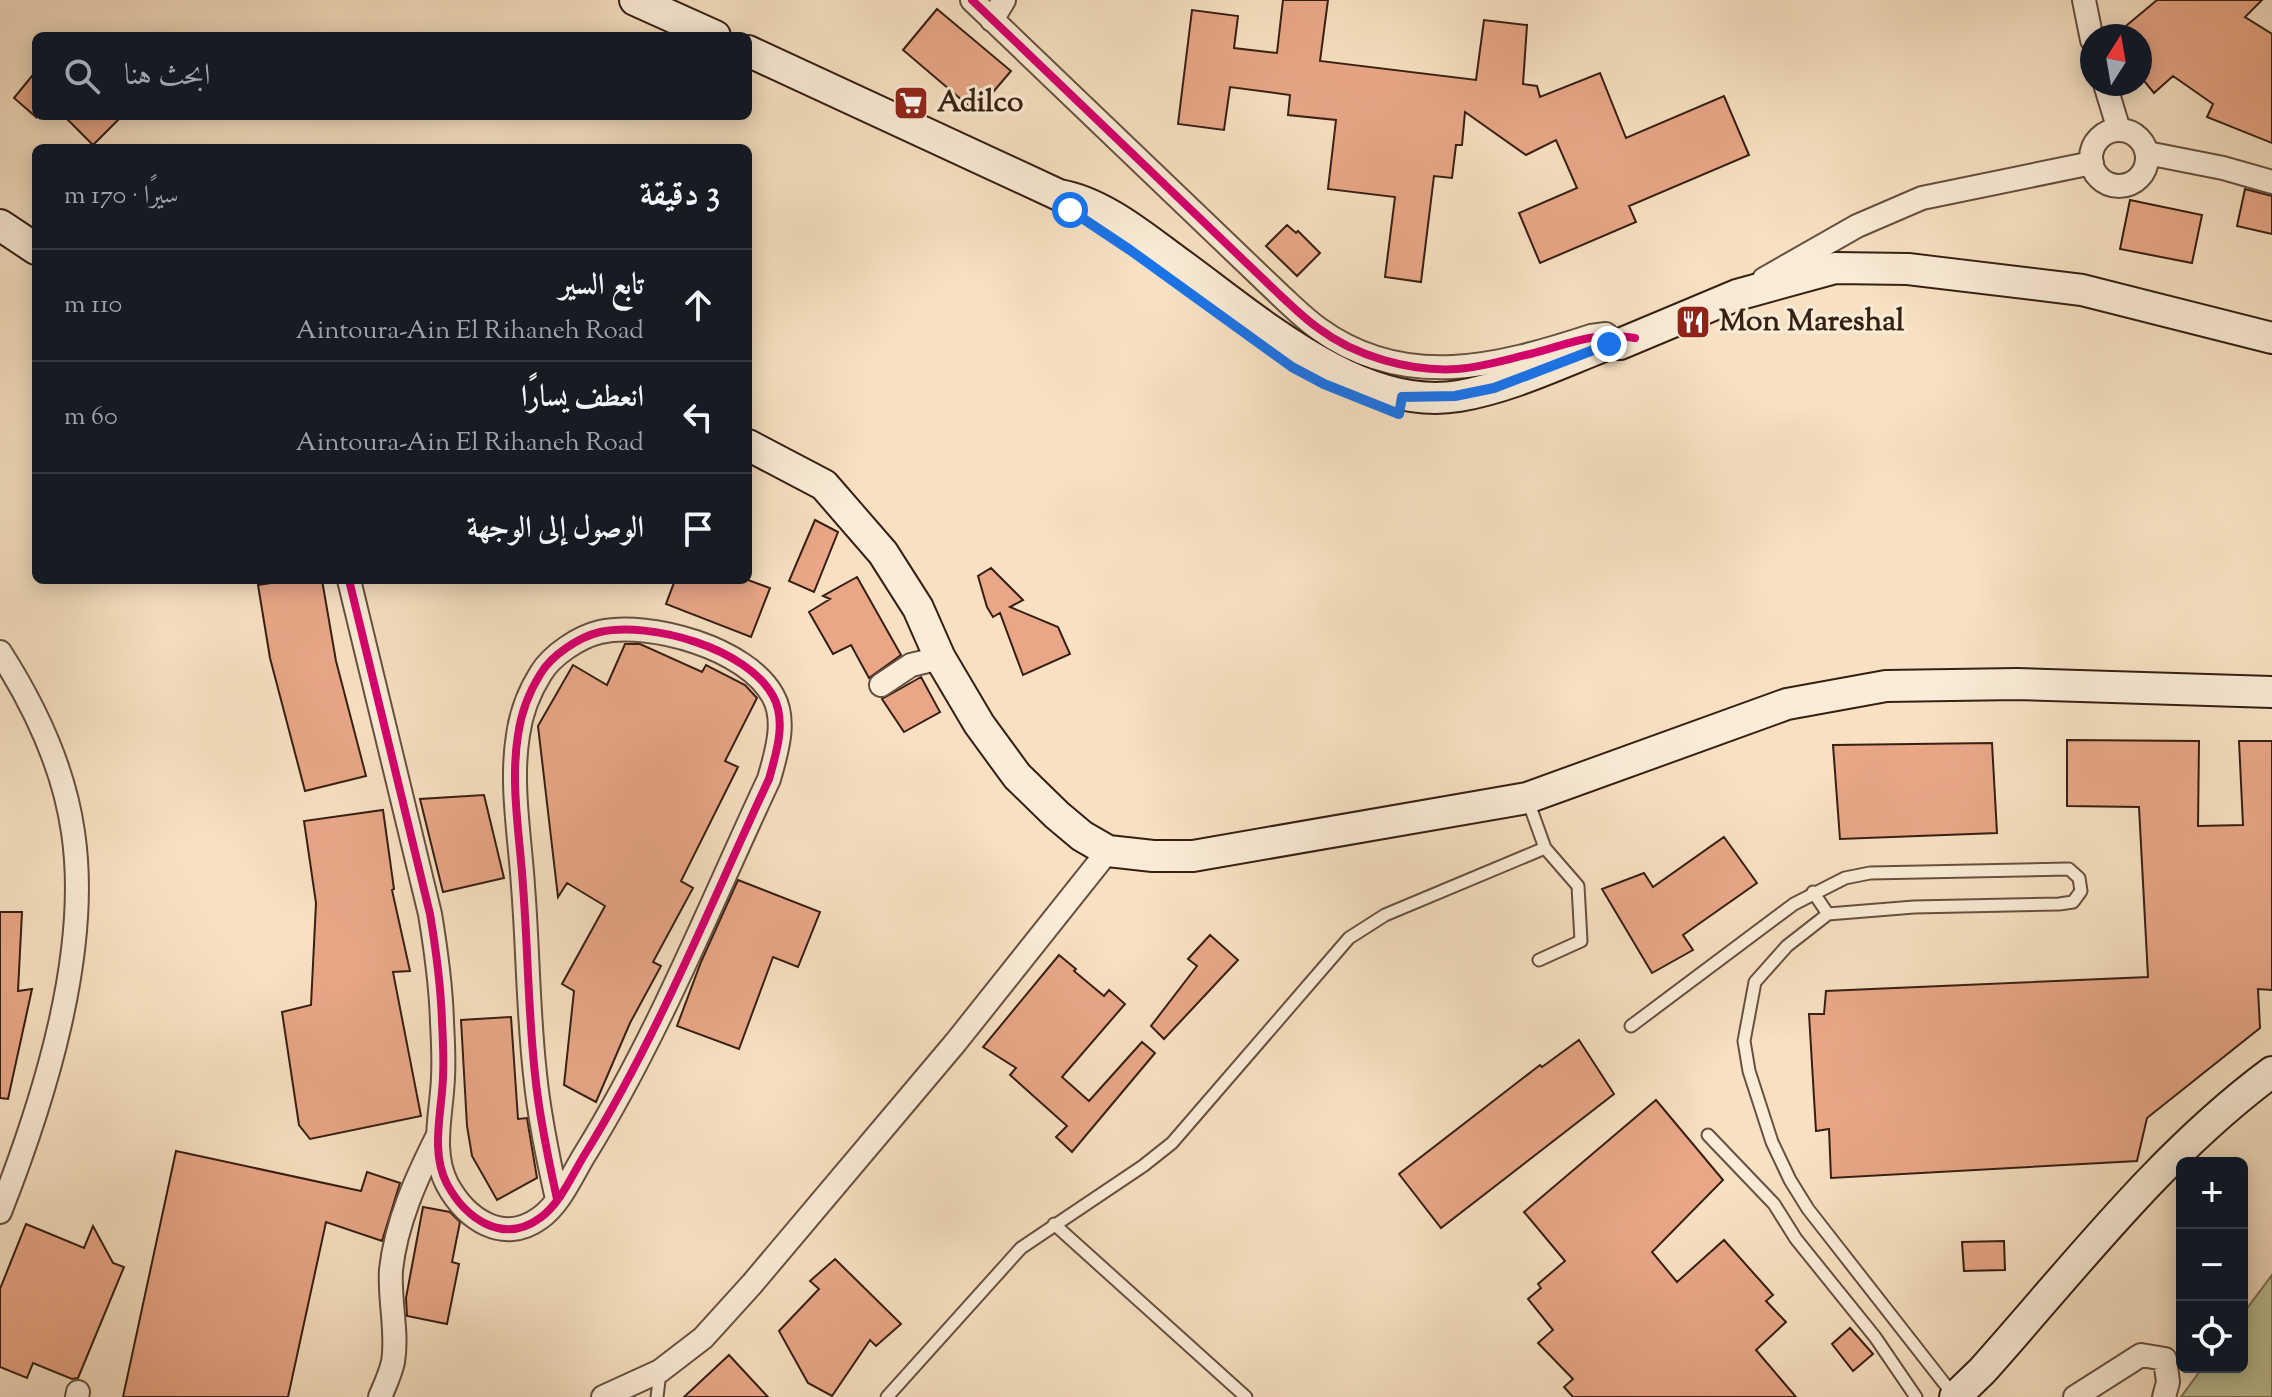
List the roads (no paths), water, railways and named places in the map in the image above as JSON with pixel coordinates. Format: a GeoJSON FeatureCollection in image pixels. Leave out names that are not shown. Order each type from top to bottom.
{"type":"FeatureCollection","features":[{"type":"Feature","properties":{"kind":"main road"},"geometry":{"type":"LineString","coordinates":[[635,0],[706,32]]}},
{"type":"Feature","properties":{"kind":"main road"},"geometry":{"type":"LineString","coordinates":[[752,53],[1059,195],[1070,210],[1292,367],[1324,384],[1450,415],[1479,412],[1560,382],[1592,366],[1628,341],[1737,295],[1835,268],[1908,269],[2082,290],[2272,338]]}},
{"type":"Feature","properties":{"kind":"main road"},"geometry":{"type":"LineString","coordinates":[[0,225],[32,246]]}},
{"type":"Feature","properties":{"kind":"main road"},"geometry":{"type":"LineString","coordinates":[[752,447],[824,485],[883,553],[918,608],[940,658],[979,724],[1017,776],[1082,836],[1108,851],[1193,856],[1527,798],[1787,704],[1886,686],[2017,684],[2272,692]]}},
{"type":"Feature","properties":{"kind":"main road"},"geometry":{"type":"LineString","coordinates":[[1955,1397],[1989,1363],[2126,1207],[2198,1134],[2260,1091],[2272,1072]]}},
{"type":"Feature","properties":{"kind":"street"},"geometry":{"type":"LineString","coordinates":[[972,0],[1081,101],[1281,296],[1319,329],[1343,344],[1381,359],[1453,369],[1485,366],[1591,336],[1611,334],[1628,341]]}},
{"type":"Feature","properties":{"kind":"street"},"geometry":{"type":"LineString","coordinates":[[992,20],[1004,0]]}},
{"type":"Feature","properties":{"kind":"street"},"geometry":{"type":"LineString","coordinates":[[2084,0],[2089,24]]}},
{"type":"Feature","properties":{"kind":"street"},"geometry":{"type":"LineString","coordinates":[[2109,96],[2119,130]]}},
{"type":"Feature","properties":{"kind":"street"},"geometry":{"type":"LineString","coordinates":[[2119,130],[2138,137],[2147,153],[2147,163],[2138,180],[2119,187],[2101,180],[2092,163],[2091,153],[2101,137],[2119,130]]}},
{"type":"Feature","properties":{"kind":"street"},"geometry":{"type":"LineString","coordinates":[[2147,153],[2272,182]]}},
{"type":"Feature","properties":{"kind":"street"},"geometry":{"type":"LineString","coordinates":[[1737,295],[1857,226],[1922,198],[2092,163]]}},
{"type":"Feature","properties":{"kind":"street"},"geometry":{"type":"LineString","coordinates":[[350,584],[430,914],[438,964],[443,1078],[439,1164],[448,1185],[471,1215],[486,1226],[502,1230],[531,1224],[544,1216],[557,1199],[602,1127],[639,1059],[769,779],[777,752],[778,713],[773,697],[762,682],[731,657],[671,634],[633,631],[600,632],[560,653],[543,669],[528,695],[518,735],[516,787],[535,1073],[546,1151],[557,1199]]}},
{"type":"Feature","properties":{"kind":"street"},"geometry":{"type":"LineString","coordinates":[[0,652],[43,733],[61,780],[73,831],[77,877],[74,935],[59,1027],[24,1150],[0,1212]]}},
{"type":"Feature","properties":{"kind":"street"},"geometry":{"type":"LineString","coordinates":[[881,685],[911,665],[940,658]]}},
{"type":"Feature","properties":{"kind":"street"},"geometry":{"type":"LineString","coordinates":[[603,1397],[660,1371],[703,1338],[956,1042],[1087,882],[1108,851]]}},
{"type":"Feature","properties":{"kind":"street"},"geometry":{"type":"LineString","coordinates":[[380,1397],[389,1375],[394,1349],[390,1307],[395,1244],[417,1178],[438,1136]]}},
{"type":"Feature","properties":{"kind":"street"},"geometry":{"type":"LineString","coordinates":[[2075,1397],[2141,1355],[2165,1359],[2168,1382],[2164,1397]]}},
{"type":"Feature","properties":{"kind":"lane"},"geometry":{"type":"LineString","coordinates":[[1527,798],[1545,848],[1578,886],[1581,941],[1539,960]]}},
{"type":"Feature","properties":{"kind":"lane"},"geometry":{"type":"LineString","coordinates":[[887,1397],[1021,1248],[1172,1143],[1349,938],[1385,915],[1545,848]]}},
{"type":"Feature","properties":{"kind":"lane"},"geometry":{"type":"LineString","coordinates":[[1631,1026],[1813,892],[1845,878],[1870,873],[2069,869],[2079,878],[2081,891],[2073,902],[2034,907],[1914,907],[1828,914],[1787,946],[1755,982],[1744,1041],[1749,1071],[1772,1142],[1790,1180],[1808,1209],[1955,1397]]}},
{"type":"Feature","properties":{"kind":"lane"},"geometry":{"type":"LineString","coordinates":[[1813,892],[1828,914]]}},
{"type":"Feature","properties":{"kind":"lane"},"geometry":{"type":"LineString","coordinates":[[1708,1135],[1774,1204],[1796,1239],[1875,1337],[1916,1397]]}},
{"type":"Feature","properties":{"kind":"lane"},"geometry":{"type":"LineString","coordinates":[[1054,1224],[1246,1397]]}},
{"type":"Feature","properties":{"kind":"lane"},"geometry":{"type":"LineString","coordinates":[[657,1397],[660,1371]]}},
{"type":"Feature","properties":{"kind":"place","name":"Adilco"},"geometry":{"type":"Point","coordinates":[911,103]}},
{"type":"Feature","properties":{"kind":"place","name":"Mon Mareshal"},"geometry":{"type":"Point","coordinates":[1693,322]}}]}
